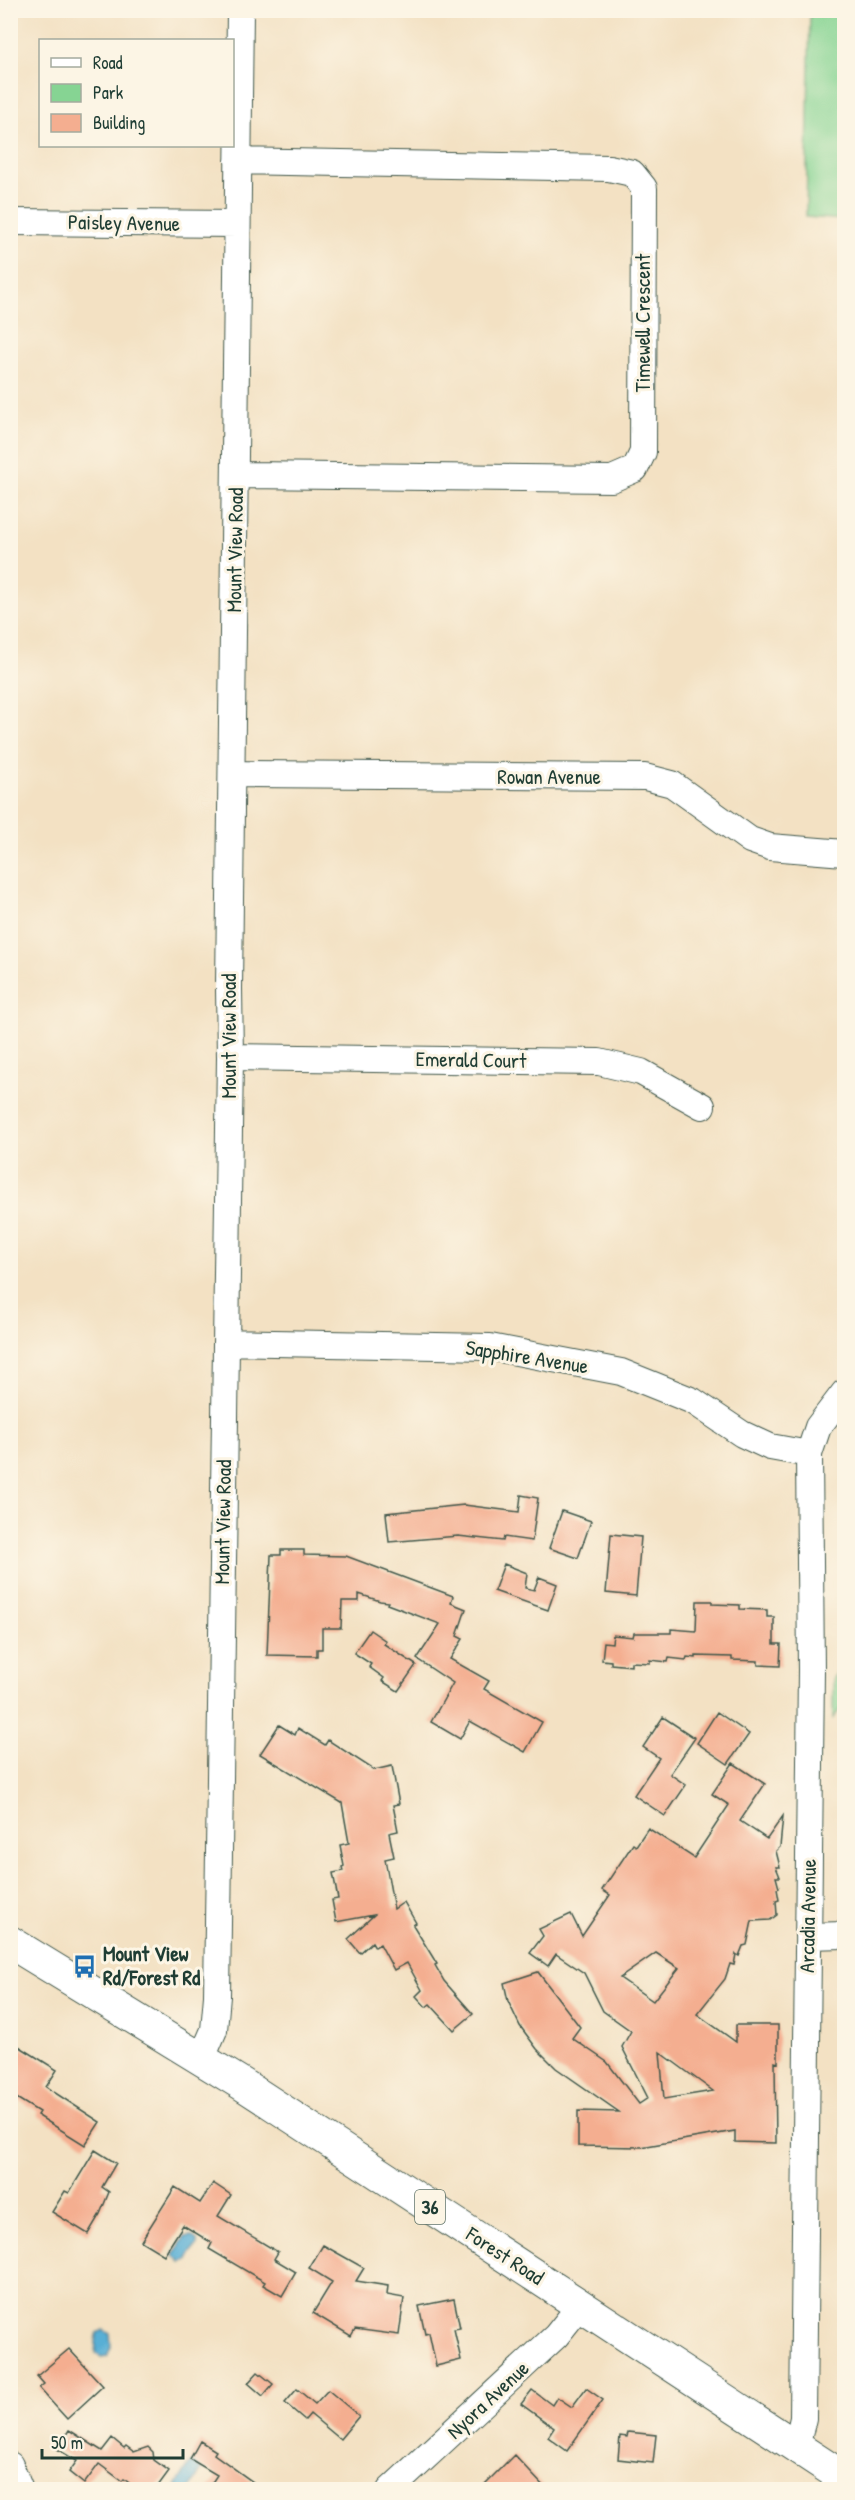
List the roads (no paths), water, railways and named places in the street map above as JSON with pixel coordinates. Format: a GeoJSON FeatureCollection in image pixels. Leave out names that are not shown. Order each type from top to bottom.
{"type":"FeatureCollection","features":[{"type":"Feature","properties":{"kind":"main road","name":"Forest Road"},"geometry":{"type":"LineString","coordinates":[[10,1942],[202,2058],[844,2478]]}},
{"type":"Feature","properties":{"kind":"street","name":"Mount View Road"},"geometry":{"type":"LineString","coordinates":[[202,2058],[214,2030],[217,1996],[230,1057],[240,10]]}},
{"type":"Feature","properties":{"kind":"street","name":"Timewell Crescent"},"geometry":{"type":"LineString","coordinates":[[236,475],[612,479],[635,469],[643,452],[644,188],[632,173],[609,168],[238,161]]}},
{"type":"Feature","properties":{"kind":"street","name":"Paisley Avenue"},"geometry":{"type":"LineString","coordinates":[[10,222],[237,224]]}},
{"type":"Feature","properties":{"kind":"street","name":"Rowan Avenue"},"geometry":{"type":"LineString","coordinates":[[233,774],[645,777],[672,784],[750,840],[770,848],[844,853]]}},
{"type":"Feature","properties":{"kind":"street","name":"Emerald Court"},"geometry":{"type":"LineString","coordinates":[[230,1057],[599,1062],[641,1072],[702,1106]]}},
{"type":"Feature","properties":{"kind":"street","name":"Sapphire Avenue"},"geometry":{"type":"LineString","coordinates":[[226,1342],[490,1347],[621,1372],[693,1401],[742,1434],[770,1447],[808,1454]]}},
{"type":"Feature","properties":{"kind":"street","name":"Arcadia Avenue"},"geometry":{"type":"LineString","coordinates":[[796,2448],[803,2418],[811,1670],[808,1454],[818,1427],[844,1393]]}},
{"type":"Feature","properties":{"kind":"street"},"geometry":{"type":"LineString","coordinates":[[808,1936],[844,1935]]}},
{"type":"Feature","properties":{"kind":"street","name":"Nyora Avenue"},"geometry":{"type":"LineString","coordinates":[[390,2490],[556,2336],[580,2306]]}},
{"type":"Feature","properties":{"kind":"street"},"geometry":{"type":"LineString","coordinates":[[10,2464],[20,2490]]}},
{"type":"Feature","properties":{"kind":"water"},"geometry":{"type":"Polygon","coordinates":[[[191,2236],[197,2240],[197,2245],[188,2260],[181,2263],[173,2255],[185,2237],[191,2236]]]}},
{"type":"Feature","properties":{"kind":"water"},"geometry":{"type":"Polygon","coordinates":[[[103,2330],[110,2334],[111,2347],[107,2356],[101,2357],[95,2353],[97,2334],[103,2330]]]}},
{"type":"Feature","properties":{"kind":"water"},"geometry":{"type":"Polygon","coordinates":[[[191,2462],[202,2469],[190,2489],[176,2487],[191,2462]]]}},
{"type":"Feature","properties":{"kind":"place","name":"Mount View Rd/Forest Rd"},"geometry":{"type":"Point","coordinates":[85,1966]}}]}
